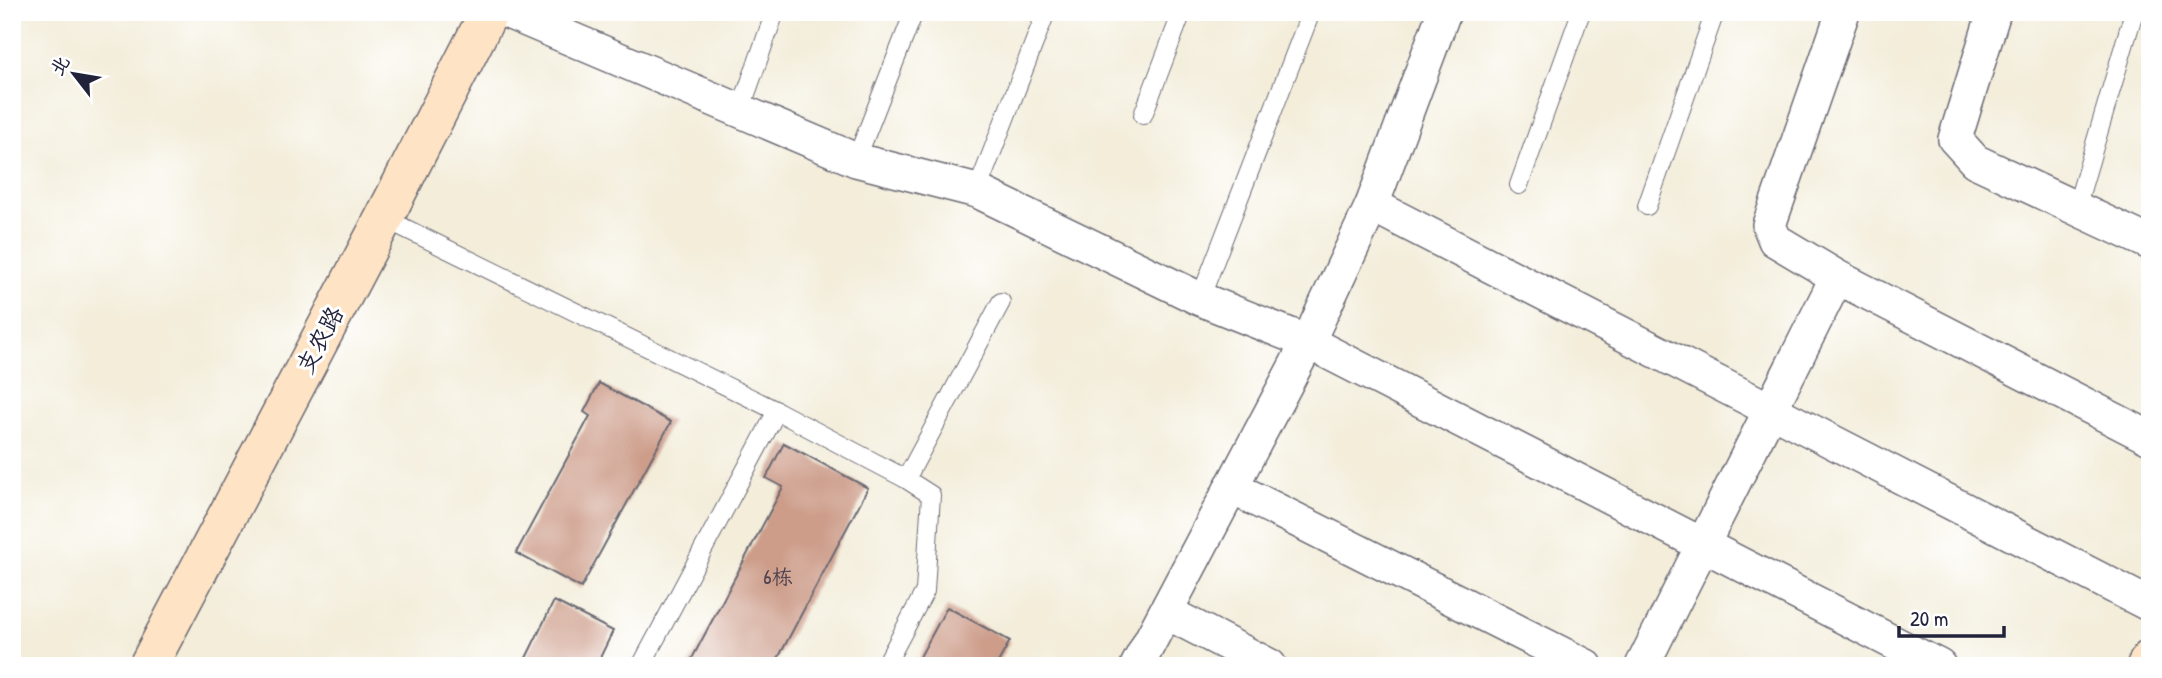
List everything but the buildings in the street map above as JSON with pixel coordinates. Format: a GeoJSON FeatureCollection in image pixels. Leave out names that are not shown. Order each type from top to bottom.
{"type":"FeatureCollection","features":[{"type":"Feature","properties":{"kind":"street","name":"支农路"},"geometry":{"type":"LineString","coordinates":[[148,666],[384,218],[489,12]]}},
{"type":"Feature","properties":{"kind":"street"},"geometry":{"type":"LineString","coordinates":[[508,12],[856,160],[977,191],[1200,299],[1308,342],[1939,666]]}},
{"type":"Feature","properties":{"kind":"street"},"geometry":{"type":"LineString","coordinates":[[1138,666],[1308,342],[1372,205],[1444,12]]}},
{"type":"Feature","properties":{"kind":"street"},"geometry":{"type":"LineString","coordinates":[[1843,12],[1769,225],[1775,240],[1837,277],[2150,438]]}},
{"type":"Feature","properties":{"kind":"street"},"geometry":{"type":"LineString","coordinates":[[1994,12],[1955,138],[1975,161],[2150,243]]}},
{"type":"Feature","properties":{"kind":"street"},"geometry":{"type":"LineString","coordinates":[[1372,205],[2150,605]]}},
{"type":"Feature","properties":{"kind":"street"},"geometry":{"type":"LineString","coordinates":[[1642,666],[1837,277]]}},
{"type":"Feature","properties":{"kind":"street"},"geometry":{"type":"LineString","coordinates":[[1231,487],[1586,666]]}},
{"type":"Feature","properties":{"kind":"street"},"geometry":{"type":"LineString","coordinates":[[1166,612],[1270,666]]}},
{"type":"Feature","properties":{"kind":"street"},"geometry":{"type":"LineString","coordinates":[[2146,666],[2150,659]]}},
{"type":"Feature","properties":{"kind":"lane"},"geometry":{"type":"LineString","coordinates":[[740,111],[775,12]]}},
{"type":"Feature","properties":{"kind":"lane"},"geometry":{"type":"LineString","coordinates":[[856,160],[914,12]]}},
{"type":"Feature","properties":{"kind":"lane"},"geometry":{"type":"LineString","coordinates":[[977,191],[1046,12]]}},
{"type":"Feature","properties":{"kind":"lane"},"geometry":{"type":"LineString","coordinates":[[1143,115],[1182,12]]}},
{"type":"Feature","properties":{"kind":"lane"},"geometry":{"type":"LineString","coordinates":[[1200,299],[1311,12]]}},
{"type":"Feature","properties":{"kind":"lane"},"geometry":{"type":"LineString","coordinates":[[1519,185],[1581,12]]}},
{"type":"Feature","properties":{"kind":"lane"},"geometry":{"type":"LineString","coordinates":[[1647,206],[1714,12]]}},
{"type":"Feature","properties":{"kind":"lane"},"geometry":{"type":"LineString","coordinates":[[2076,208],[2134,12]]}},
{"type":"Feature","properties":{"kind":"lane"},"geometry":{"type":"LineString","coordinates":[[384,218],[777,411],[932,495],[925,591],[885,666]]}},
{"type":"Feature","properties":{"kind":"lane"},"geometry":{"type":"LineString","coordinates":[[906,479],[1001,302]]}},
{"type":"Feature","properties":{"kind":"lane"},"geometry":{"type":"LineString","coordinates":[[641,666],[777,411]]}}]}
